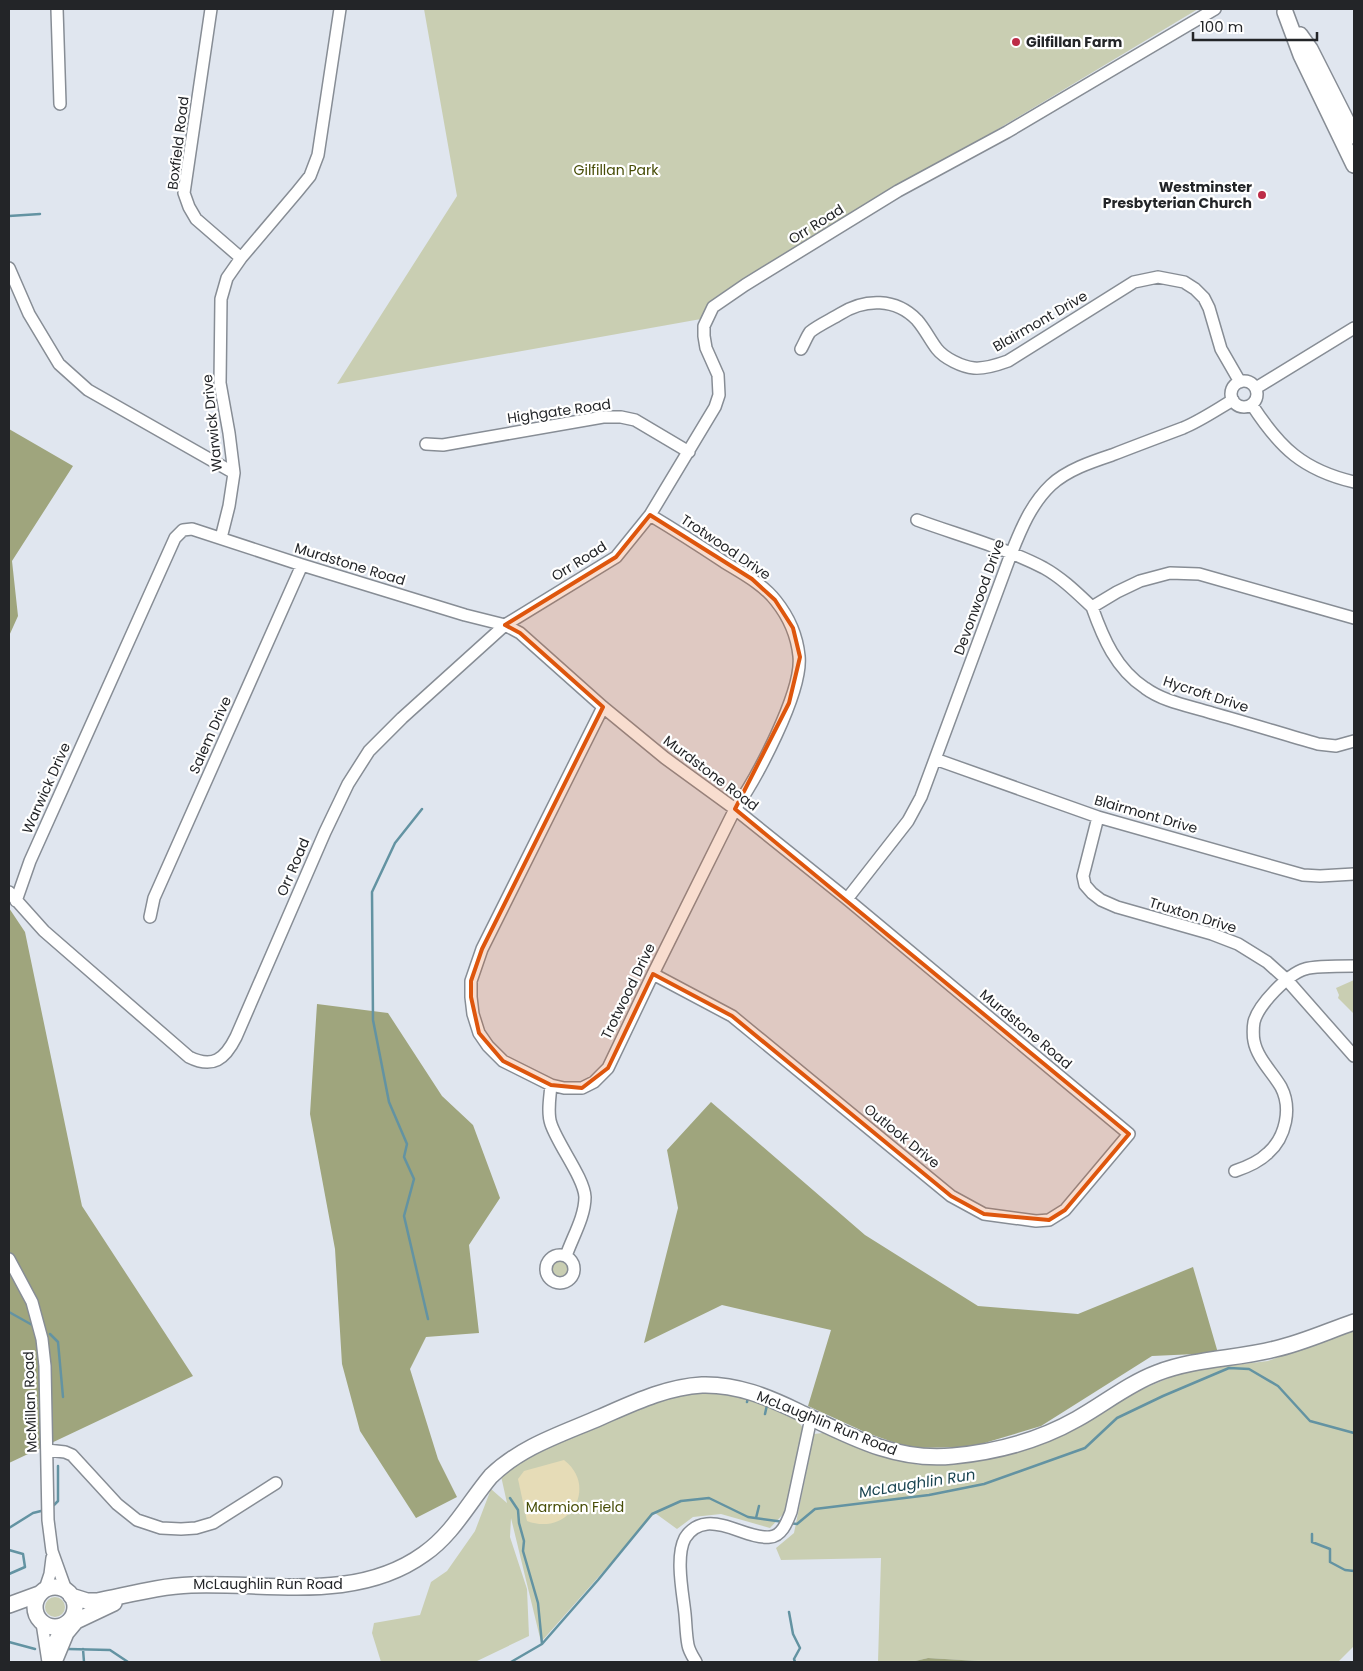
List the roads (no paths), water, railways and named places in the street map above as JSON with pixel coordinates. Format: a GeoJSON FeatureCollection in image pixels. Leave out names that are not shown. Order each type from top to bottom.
{"type":"FeatureCollection","features":[{"type":"Feature","properties":{"kind":"main road"},"geometry":{"type":"LineString","coordinates":[[1284,10],[1310,49],[1354,136]]}},
{"type":"Feature","properties":{"kind":"main road"},"geometry":{"type":"LineString","coordinates":[[1284,10],[1301,55],[1354,164]]}},
{"type":"Feature","properties":{"kind":"main road","name":"McLaughlin Run Road"},"geometry":{"type":"LineString","coordinates":[[69,1593],[87,1601],[97,1601],[160,1588],[188,1585],[324,1586],[356,1583],[378,1577],[424,1554],[442,1539],[491,1476],[522,1452],[644,1399],[668,1391],[702,1385],[743,1389],[770,1399],[875,1446],[900,1454],[937,1457],[974,1453],[1015,1444],[1051,1432],[1078,1419],[1141,1380],[1166,1369],[1209,1359],[1274,1350],[1354,1322]]}},
{"type":"Feature","properties":{"kind":"main road"},"geometry":{"type":"LineString","coordinates":[[9,1606],[56,1587],[69,1593],[75,1609],[66,1634],[50,1662]]}},
{"type":"Feature","properties":{"kind":"main road"},"geometry":{"type":"LineString","coordinates":[[39,1620],[34,1605],[42,1592]]}},
{"type":"Feature","properties":{"kind":"main road","name":"McLaughlin Run Road"},"geometry":{"type":"LineString","coordinates":[[69,1622],[129,1595]]}},
{"type":"Feature","properties":{"kind":"main road"},"geometry":{"type":"LineString","coordinates":[[9,1606],[22,1610],[48,1626],[55,1628],[69,1622]]}},
{"type":"Feature","properties":{"kind":"street"},"geometry":{"type":"LineString","coordinates":[[57,9],[60,104]]}},
{"type":"Feature","properties":{"kind":"street","name":"Boxfield Road"},"geometry":{"type":"LineString","coordinates":[[211,9],[184,193],[196,219],[241,258]]}},
{"type":"Feature","properties":{"kind":"street","name":"Warwick Drive"},"geometry":{"type":"LineString","coordinates":[[12,897],[30,861],[175,538],[183,530],[192,529],[221,538],[229,506],[234,472],[220,383],[221,299],[227,278],[241,258],[310,176],[318,155],[340,9]]}},
{"type":"Feature","properties":{"kind":"street","name":"Orr Road"},"geometry":{"type":"LineString","coordinates":[[12,897],[44,931],[189,1057],[198,1062],[206,1063],[222,1057],[236,1037],[321,841],[348,784],[369,751],[402,718],[504,625],[616,558],[650,515],[715,408],[719,394],[718,376],[706,348],[704,336],[704,326],[713,307],[753,280],[898,191],[1006,132],[1215,9]]}},
{"type":"Feature","properties":{"kind":"street"},"geometry":{"type":"LineString","coordinates":[[9,268],[28,314],[59,364],[88,390],[234,472]]}},
{"type":"Feature","properties":{"kind":"street","name":"Blairmont Drive"},"geometry":{"type":"LineString","coordinates":[[801,349],[810,332],[845,310],[872,302],[884,302],[908,312],[918,321],[938,350],[949,358],[974,368],[990,367],[1008,361],[1134,282],[1158,277],[1184,282],[1204,298],[1209,308],[1221,349],[1240,382]]}},
{"type":"Feature","properties":{"kind":"street"},"geometry":{"type":"LineString","coordinates":[[1256,388],[1354,328]]}},
{"type":"Feature","properties":{"kind":"street"},"geometry":{"type":"LineString","coordinates":[[1247,381],[1256,388],[1258,396],[1252,405],[1243,408],[1233,400],[1231,392],[1236,384],[1247,381]]}},
{"type":"Feature","properties":{"kind":"street","name":"Devonwood Drive"},"geometry":{"type":"LineString","coordinates":[[847,899],[908,821],[921,797],[1011,554],[1023,523],[1034,503],[1051,485],[1068,473],[1184,427],[1233,400]]}},
{"type":"Feature","properties":{"kind":"street"},"geometry":{"type":"LineString","coordinates":[[1252,405],[1270,432],[1290,453],[1322,472],[1354,482]]}},
{"type":"Feature","properties":{"kind":"street","name":"Highgate Road"},"geometry":{"type":"LineString","coordinates":[[426,444],[443,445],[603,417],[620,417],[635,420],[689,452]]}},
{"type":"Feature","properties":{"kind":"street","name":"Trotwood Drive"},"geometry":{"type":"LineString","coordinates":[[603,706],[482,949],[471,981],[472,1014],[488,1046],[503,1061],[551,1085],[564,1088],[582,1088],[594,1082],[608,1068],[735,809],[747,792],[781,724],[795,689],[800,657],[793,628],[775,600],[752,579],[650,515]]}},
{"type":"Feature","properties":{"kind":"street","name":"Hycroft Drive"},"geometry":{"type":"LineString","coordinates":[[917,520],[1011,554],[1044,568],[1063,581],[1092,607],[1102,637],[1111,653],[1126,672],[1145,689],[1170,700],[1318,744],[1336,746],[1354,741]]}},
{"type":"Feature","properties":{"kind":"street","name":"Murdstone Road"},"geometry":{"type":"LineString","coordinates":[[221,538],[302,565],[465,615],[504,625],[520,633],[665,758],[735,809],[847,899],[1129,1134]]}},
{"type":"Feature","properties":{"kind":"street","name":"Salem Drive"},"geometry":{"type":"LineString","coordinates":[[150,917],[154,898],[302,565]]}},
{"type":"Feature","properties":{"kind":"street"},"geometry":{"type":"LineString","coordinates":[[1092,607],[1140,580],[1170,573],[1199,574],[1354,618]]}},
{"type":"Feature","properties":{"kind":"street","name":"Blairmont Drive"},"geometry":{"type":"LineString","coordinates":[[935,759],[1098,817],[1303,875],[1354,874]]}},
{"type":"Feature","properties":{"kind":"street","name":"Truxton Drive"},"geometry":{"type":"LineString","coordinates":[[1098,817],[1083,876],[1085,885],[1092,894],[1117,907],[1212,934],[1238,944],[1267,962],[1287,980],[1354,1056]]}},
{"type":"Feature","properties":{"kind":"street"},"geometry":{"type":"LineString","coordinates":[[1235,1171],[1254,1164],[1269,1153],[1278,1141],[1284,1127],[1287,1102],[1254,1042],[1254,1022],[1262,1006],[1287,980],[1305,968],[1354,966]]}},
{"type":"Feature","properties":{"kind":"street","name":"Outlook Drive"},"geometry":{"type":"LineString","coordinates":[[653,974],[732,1016],[951,1196],[984,1214],[1036,1221],[1049,1220],[1065,1210],[1129,1134]]}},
{"type":"Feature","properties":{"kind":"street"},"geometry":{"type":"LineString","coordinates":[[551,1085],[550,1122],[560,1145],[583,1186],[585,1198],[582,1212],[566,1256]]}},
{"type":"Feature","properties":{"kind":"street","name":"McMillan Road"},"geometry":{"type":"LineString","coordinates":[[9,1259],[32,1302],[42,1339],[45,1366],[48,1520],[52,1551],[50,1574],[42,1592]]}},
{"type":"Feature","properties":{"kind":"street"},"geometry":{"type":"LineString","coordinates":[[696,1662],[688,1646],[681,1570],[682,1546],[685,1537],[694,1528],[708,1524],[761,1536],[771,1537],[779,1534],[789,1517],[811,1418]]}},
{"type":"Feature","properties":{"kind":"street"},"geometry":{"type":"LineString","coordinates":[[47,1450],[65,1452],[72,1455],[117,1504],[137,1520],[161,1528],[182,1530],[213,1523],[276,1483]]}},
{"type":"Feature","properties":{"kind":"street","name":"McMillan Road"},"geometry":{"type":"LineString","coordinates":[[52,1551],[69,1593]]}},
{"type":"Feature","properties":{"kind":"street"},"geometry":{"type":"LineString","coordinates":[[39,1620],[50,1662]]}},
{"type":"Feature","properties":{"kind":"waterway"},"geometry":{"type":"LineString","coordinates":[[9,216],[40,214]]}},
{"type":"Feature","properties":{"kind":"waterway"},"geometry":{"type":"LineString","coordinates":[[422,809],[395,843],[372,892],[373,1020],[389,1102],[407,1144],[404,1157],[414,1179],[404,1216],[428,1319]]}},
{"type":"Feature","properties":{"kind":"waterway"},"geometry":{"type":"LineString","coordinates":[[9,1312],[34,1326]]}},
{"type":"Feature","properties":{"kind":"waterway"},"geometry":{"type":"LineString","coordinates":[[50,1334],[58,1342],[63,1397]]}},
{"type":"Feature","properties":{"kind":"waterway","name":"McLaughlin Run"},"geometry":{"type":"LineString","coordinates":[[789,1523],[797,1524],[815,1509],[929,1495],[984,1484],[1085,1448],[1117,1418],[1229,1368],[1249,1369],[1278,1386],[1310,1421],[1354,1433]]}},
{"type":"Feature","properties":{"kind":"waterway"},"geometry":{"type":"LineString","coordinates":[[747,1402],[748,1397]]}},
{"type":"Feature","properties":{"kind":"waterway"},"geometry":{"type":"LineString","coordinates":[[765,1414],[767,1405]]}},
{"type":"Feature","properties":{"kind":"waterway"},"geometry":{"type":"LineString","coordinates":[[54,1505],[58,1501],[58,1466]]}},
{"type":"Feature","properties":{"kind":"waterway"},"geometry":{"type":"LineString","coordinates":[[510,1498],[518,1510],[524,1541],[523,1551],[538,1603],[542,1644]]}},
{"type":"Feature","properties":{"kind":"waterway","name":"McLaughlin Run"},"geometry":{"type":"LineString","coordinates":[[511,1662],[542,1644],[652,1514],[681,1501],[709,1498],[748,1517],[784,1522]]}},
{"type":"Feature","properties":{"kind":"waterway"},"geometry":{"type":"LineString","coordinates":[[756,1518],[759,1506]]}},
{"type":"Feature","properties":{"kind":"waterway"},"geometry":{"type":"LineString","coordinates":[[9,1528],[33,1513],[41,1511]]}},
{"type":"Feature","properties":{"kind":"waterway"},"geometry":{"type":"LineString","coordinates":[[1312,1534],[1312,1542],[1330,1549],[1330,1562],[1345,1570],[1354,1571]]}},
{"type":"Feature","properties":{"kind":"waterway"},"geometry":{"type":"LineString","coordinates":[[9,1550],[23,1554],[25,1567],[9,1574]]}},
{"type":"Feature","properties":{"kind":"waterway"},"geometry":{"type":"LineString","coordinates":[[789,1612],[793,1634],[800,1648],[794,1659],[795,1662]]}},
{"type":"Feature","properties":{"kind":"waterway","name":"McLaughlin Run"},"geometry":{"type":"LineString","coordinates":[[9,1642],[35,1649]]}},
{"type":"Feature","properties":{"kind":"waterway","name":"McLaughlin Run"},"geometry":{"type":"LineString","coordinates":[[68,1649],[110,1650],[128,1662]]}},
{"type":"Feature","properties":{"kind":"waterway"},"geometry":{"type":"LineString","coordinates":[[83,1649],[84,1662]]}},
{"type":"Feature","properties":{"kind":"place","name":"Gilfillan Farm"},"geometry":{"type":"Point","coordinates":[1016,42]}},
{"type":"Feature","properties":{"kind":"place","name":"Westminster Presbyterian Church"},"geometry":{"type":"Point","coordinates":[1262,195]}},
{"type":"Feature","properties":{"kind":"park label","name":"Gilfillan Park"},"geometry":{"type":"Point","coordinates":[616,170]}},
{"type":"Feature","properties":{"kind":"park label","name":"Marmion Field"},"geometry":{"type":"Point","coordinates":[575,1507]}}]}
